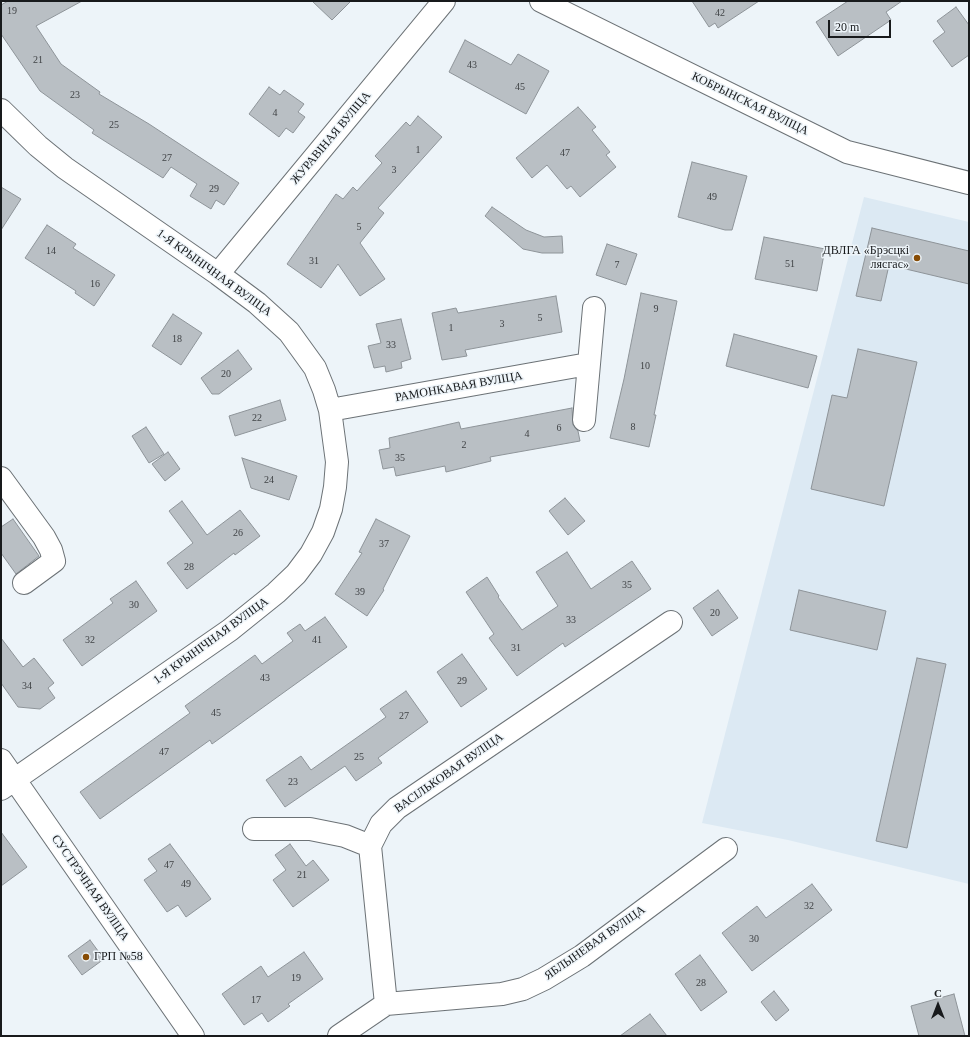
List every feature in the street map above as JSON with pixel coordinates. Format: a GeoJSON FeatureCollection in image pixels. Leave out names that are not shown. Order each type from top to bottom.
{"type":"FeatureCollection","features":[{"type":"Feature","properties":{"kind":"street","name":"ЖУРАВІНАЯ ВУЛІЦА"},"geometry":{"type":"LineString","coordinates":[[218,274],[444,1]]}},
{"type":"Feature","properties":{"kind":"street","name":"КОБРЫНСКАЯ ВУЛІЦА"},"geometry":{"type":"LineString","coordinates":[[541,1],[847,152],[969,183]]}},
{"type":"Feature","properties":{"kind":"street","name":"1-Я КРЫНІЧНАЯ ВУЛІЦА"},"geometry":{"type":"LineString","coordinates":[[1,110],[38,146],[65,168],[218,274],[257,303],[289,332],[315,368],[324,390],[330,410],[337,462],[331,509],[323,532],[311,554],[296,574],[255,612],[8,784]]}},
{"type":"Feature","properties":{"kind":"street"},"geometry":{"type":"LineString","coordinates":[[584,420],[594,308]]}},
{"type":"Feature","properties":{"kind":"street","name":"РАМОНКАВАЯ ВУЛІЦА"},"geometry":{"type":"LineString","coordinates":[[330,410],[588,364]]}},
{"type":"Feature","properties":{"kind":"street"},"geometry":{"type":"LineString","coordinates":[[1,478],[44,537],[51,550],[54,561],[24,583]]}},
{"type":"Feature","properties":{"kind":"street","name":"ВАСІЛЬКОВАЯ ВУЛІЦА"},"geometry":{"type":"LineString","coordinates":[[370,846],[381,824],[397,808],[671,622]]}},
{"type":"Feature","properties":{"kind":"street","name":"СУСТРЭЧНАЯ ВУЛІЦА"},"geometry":{"type":"LineString","coordinates":[[1,760],[8,784],[193,1036]]}},
{"type":"Feature","properties":{"kind":"street"},"geometry":{"type":"LineString","coordinates":[[254,829],[310,829],[345,836],[370,846],[386,1004]]}},
{"type":"Feature","properties":{"kind":"street","name":"ЯБЛЫНЕВАЯ ВУЛІЦА"},"geometry":{"type":"LineString","coordinates":[[338,1036],[386,1004],[502,994],[523,989],[544,979],[582,956],[726,849]]}},
{"type":"Feature","properties":{"kind":"shaded area"},"geometry":{"type":"Polygon","coordinates":[[[864,197],[969,222],[969,884],[788,840],[702,823],[864,197]]]}},
{"type":"Feature","properties":{"kind":"building"},"geometry":{"type":"Polygon","coordinates":[[[8,1],[82,1],[36,26],[61,64],[100,92],[99,94],[149,124],[239,183],[224,205],[216,200],[211,209],[190,196],[197,184],[171,167],[163,178],[92,133],[94,130],[40,91],[1,34],[1,5],[8,1]]]}},
{"type":"Feature","properties":{"kind":"building"},"geometry":{"type":"Polygon","coordinates":[[[312,1],[351,1],[332,20],[312,1]]]}},
{"type":"Feature","properties":{"kind":"building"},"geometry":{"type":"Polygon","coordinates":[[[692,1],[759,1],[718,28],[715,23],[709,27],[692,1]]]}},
{"type":"Feature","properties":{"kind":"building"},"geometry":{"type":"Polygon","coordinates":[[[848,1],[902,1],[886,12],[891,20],[838,56],[816,22],[848,1]]]}},
{"type":"Feature","properties":{"kind":"building"},"geometry":{"type":"Polygon","coordinates":[[[956,7],[969,25],[969,55],[952,67],[933,41],[945,32],[937,21],[956,7]]]}},
{"type":"Feature","properties":{"kind":"building"},"geometry":{"type":"Polygon","coordinates":[[[465,40],[511,65],[518,54],[549,71],[526,114],[449,72],[465,40]]]}},
{"type":"Feature","properties":{"kind":"building"},"geometry":{"type":"Polygon","coordinates":[[[269,87],[280,95],[284,90],[304,104],[298,112],[305,117],[293,133],[286,128],[279,137],[249,114],[269,87]]]}},
{"type":"Feature","properties":{"kind":"building"},"geometry":{"type":"Polygon","coordinates":[[[578,107],[596,127],[592,130],[610,152],[606,155],[616,167],[580,197],[571,186],[567,189],[547,165],[532,178],[516,158],[578,107]]]}},
{"type":"Feature","properties":{"kind":"building"},"geometry":{"type":"Polygon","coordinates":[[[418,116],[442,137],[378,208],[384,213],[360,243],[385,279],[360,296],[338,264],[321,288],[287,264],[336,194],[343,199],[353,187],[357,191],[382,163],[375,156],[406,122],[410,126],[418,116]]]}},
{"type":"Feature","properties":{"kind":"building"},"geometry":{"type":"Polygon","coordinates":[[[692,162],[747,176],[732,230],[725,230],[678,217],[692,162]]]}},
{"type":"Feature","properties":{"kind":"building"},"geometry":{"type":"Polygon","coordinates":[[[1,187],[21,199],[1,230],[1,187]]]}},
{"type":"Feature","properties":{"kind":"building"},"geometry":{"type":"Polygon","coordinates":[[[492,207],[526,230],[544,237],[562,236],[563,253],[542,253],[523,249],[485,216],[492,207]]]}},
{"type":"Feature","properties":{"kind":"building"},"geometry":{"type":"Polygon","coordinates":[[[47,225],[76,244],[73,248],[115,275],[94,306],[75,293],[76,291],[25,258],[47,225]]]}},
{"type":"Feature","properties":{"kind":"building","name":"ДВЛГА «Брэсцкі лясгас»"},"geometry":{"type":"Polygon","coordinates":[[[872,228],[969,251],[969,284],[889,265],[881,301],[856,296],[872,228]]]}},
{"type":"Feature","properties":{"kind":"building"},"geometry":{"type":"Polygon","coordinates":[[[764,237],[825,249],[817,291],[755,279],[764,237]]]}},
{"type":"Feature","properties":{"kind":"building"},"geometry":{"type":"Polygon","coordinates":[[[607,244],[637,254],[626,285],[596,275],[607,244]]]}},
{"type":"Feature","properties":{"kind":"building"},"geometry":{"type":"Polygon","coordinates":[[[641,293],[677,301],[649,447],[610,438],[624,379],[641,293]]]}},
{"type":"Feature","properties":{"kind":"building"},"geometry":{"type":"Polygon","coordinates":[[[556,296],[562,332],[465,350],[467,356],[442,360],[432,313],[456,308],[458,313],[556,296]]]}},
{"type":"Feature","properties":{"kind":"building"},"geometry":{"type":"Polygon","coordinates":[[[173,314],[202,333],[181,365],[152,346],[173,314]]]}},
{"type":"Feature","properties":{"kind":"building"},"geometry":{"type":"Polygon","coordinates":[[[401,319],[411,359],[401,362],[402,368],[386,372],[385,366],[374,368],[368,346],[381,343],[376,324],[401,319]]]}},
{"type":"Feature","properties":{"kind":"building"},"geometry":{"type":"Polygon","coordinates":[[[734,334],[817,356],[808,388],[726,366],[734,334]]]}},
{"type":"Feature","properties":{"kind":"building"},"geometry":{"type":"Polygon","coordinates":[[[858,349],[917,362],[884,506],[811,489],[832,395],[847,398],[858,349]]]}},
{"type":"Feature","properties":{"kind":"building"},"geometry":{"type":"Polygon","coordinates":[[[238,350],[252,369],[219,394],[212,394],[201,378],[238,350]]]}},
{"type":"Feature","properties":{"kind":"building"},"geometry":{"type":"Polygon","coordinates":[[[280,400],[286,420],[235,436],[229,416],[280,400]]]}},
{"type":"Feature","properties":{"kind":"building"},"geometry":{"type":"Polygon","coordinates":[[[572,408],[573,425],[578,431],[580,441],[490,457],[491,461],[446,472],[445,466],[396,476],[394,467],[383,469],[379,450],[390,448],[389,438],[459,422],[461,429],[572,408]]]}},
{"type":"Feature","properties":{"kind":"building"},"geometry":{"type":"Polygon","coordinates":[[[146,427],[164,454],[149,463],[132,436],[146,427]]]}},
{"type":"Feature","properties":{"kind":"building"},"geometry":{"type":"Polygon","coordinates":[[[168,452],[180,469],[165,481],[152,464],[168,452]]]}},
{"type":"Feature","properties":{"kind":"building"},"geometry":{"type":"Polygon","coordinates":[[[242,458],[297,476],[289,500],[251,488],[242,458]]]}},
{"type":"Feature","properties":{"kind":"building"},"geometry":{"type":"Polygon","coordinates":[[[565,498],[585,521],[568,535],[549,511],[565,498]]]}},
{"type":"Feature","properties":{"kind":"building"},"geometry":{"type":"Polygon","coordinates":[[[182,501],[207,535],[240,510],[260,536],[235,555],[234,553],[187,589],[167,563],[193,543],[169,511],[182,501]]]}},
{"type":"Feature","properties":{"kind":"building"},"geometry":{"type":"Polygon","coordinates":[[[13,519],[39,556],[16,574],[1,553],[1,527],[13,519]]]}},
{"type":"Feature","properties":{"kind":"building"},"geometry":{"type":"Polygon","coordinates":[[[376,519],[410,536],[383,589],[384,590],[367,616],[335,594],[362,553],[359,552],[376,519]]]}},
{"type":"Feature","properties":{"kind":"building"},"geometry":{"type":"Polygon","coordinates":[[[567,552],[591,589],[632,561],[651,589],[565,647],[563,643],[517,676],[489,638],[494,634],[466,592],[487,577],[499,596],[498,597],[522,630],[558,606],[536,572],[567,552]]]}},
{"type":"Feature","properties":{"kind":"building"},"geometry":{"type":"Polygon","coordinates":[[[136,581],[157,611],[82,666],[63,640],[113,603],[110,599],[136,581]]]}},
{"type":"Feature","properties":{"kind":"building"},"geometry":{"type":"Polygon","coordinates":[[[718,590],[738,618],[712,636],[693,608],[718,590]]]}},
{"type":"Feature","properties":{"kind":"building"},"geometry":{"type":"Polygon","coordinates":[[[799,590],[886,611],[877,650],[790,630],[799,590]]]}},
{"type":"Feature","properties":{"kind":"building"},"geometry":{"type":"Polygon","coordinates":[[[325,617],[347,647],[212,744],[210,740],[100,819],[80,792],[190,713],[185,706],[255,655],[262,664],[293,641],[287,633],[300,624],[305,631],[325,617]]]}},
{"type":"Feature","properties":{"kind":"building"},"geometry":{"type":"Polygon","coordinates":[[[1,638],[23,667],[34,658],[54,683],[48,688],[55,698],[40,709],[18,707],[1,683],[1,638]]]}},
{"type":"Feature","properties":{"kind":"building"},"geometry":{"type":"Polygon","coordinates":[[[462,654],[487,689],[461,707],[437,672],[462,654]]]}},
{"type":"Feature","properties":{"kind":"building"},"geometry":{"type":"Polygon","coordinates":[[[917,658],[946,664],[907,848],[876,841],[917,658]]]}},
{"type":"Feature","properties":{"kind":"building"},"geometry":{"type":"Polygon","coordinates":[[[406,691],[428,722],[378,758],[382,763],[356,781],[345,766],[285,807],[266,780],[301,756],[311,770],[386,717],[380,709],[406,691]]]}},
{"type":"Feature","properties":{"kind":"building"},"geometry":{"type":"Polygon","coordinates":[[[1,832],[27,867],[1,886],[1,832]]]}},
{"type":"Feature","properties":{"kind":"building"},"geometry":{"type":"Polygon","coordinates":[[[170,844],[211,899],[186,917],[178,905],[167,912],[144,880],[157,871],[148,859],[170,844]]]}},
{"type":"Feature","properties":{"kind":"building"},"geometry":{"type":"Polygon","coordinates":[[[290,844],[306,866],[313,860],[329,880],[293,907],[273,880],[286,870],[275,855],[290,844]]]}},
{"type":"Feature","properties":{"kind":"building"},"geometry":{"type":"Polygon","coordinates":[[[812,884],[832,910],[752,971],[722,933],[757,906],[766,918],[812,884]]]}},
{"type":"Feature","properties":{"kind":"building","name":"ГРП №58"},"geometry":{"type":"Polygon","coordinates":[[[90,940],[104,959],[82,975],[68,956],[90,940]]]}},
{"type":"Feature","properties":{"kind":"building"},"geometry":{"type":"Polygon","coordinates":[[[304,952],[323,979],[288,1004],[290,1006],[268,1022],[262,1013],[244,1025],[222,994],[261,966],[268,977],[304,952]]]}},
{"type":"Feature","properties":{"kind":"building"},"geometry":{"type":"Polygon","coordinates":[[[700,955],[727,992],[701,1011],[675,974],[700,955]]]}},
{"type":"Feature","properties":{"kind":"building"},"geometry":{"type":"Polygon","coordinates":[[[774,991],[789,1010],[776,1021],[761,1002],[774,991]]]}},
{"type":"Feature","properties":{"kind":"building"},"geometry":{"type":"Polygon","coordinates":[[[954,994],[965,1036],[919,1036],[911,1006],[954,994]]]}},
{"type":"Feature","properties":{"kind":"building"},"geometry":{"type":"Polygon","coordinates":[[[650,1014],[667,1036],[620,1036],[650,1014]]]}},
{"type":"Feature","properties":{"kind":"place","name":"ДВЛГА «Брэсцкі лясгас»"},"geometry":{"type":"Point","coordinates":[917,258]}},
{"type":"Feature","properties":{"kind":"place","name":"ГРП №58"},"geometry":{"type":"Point","coordinates":[86,957]}}]}
